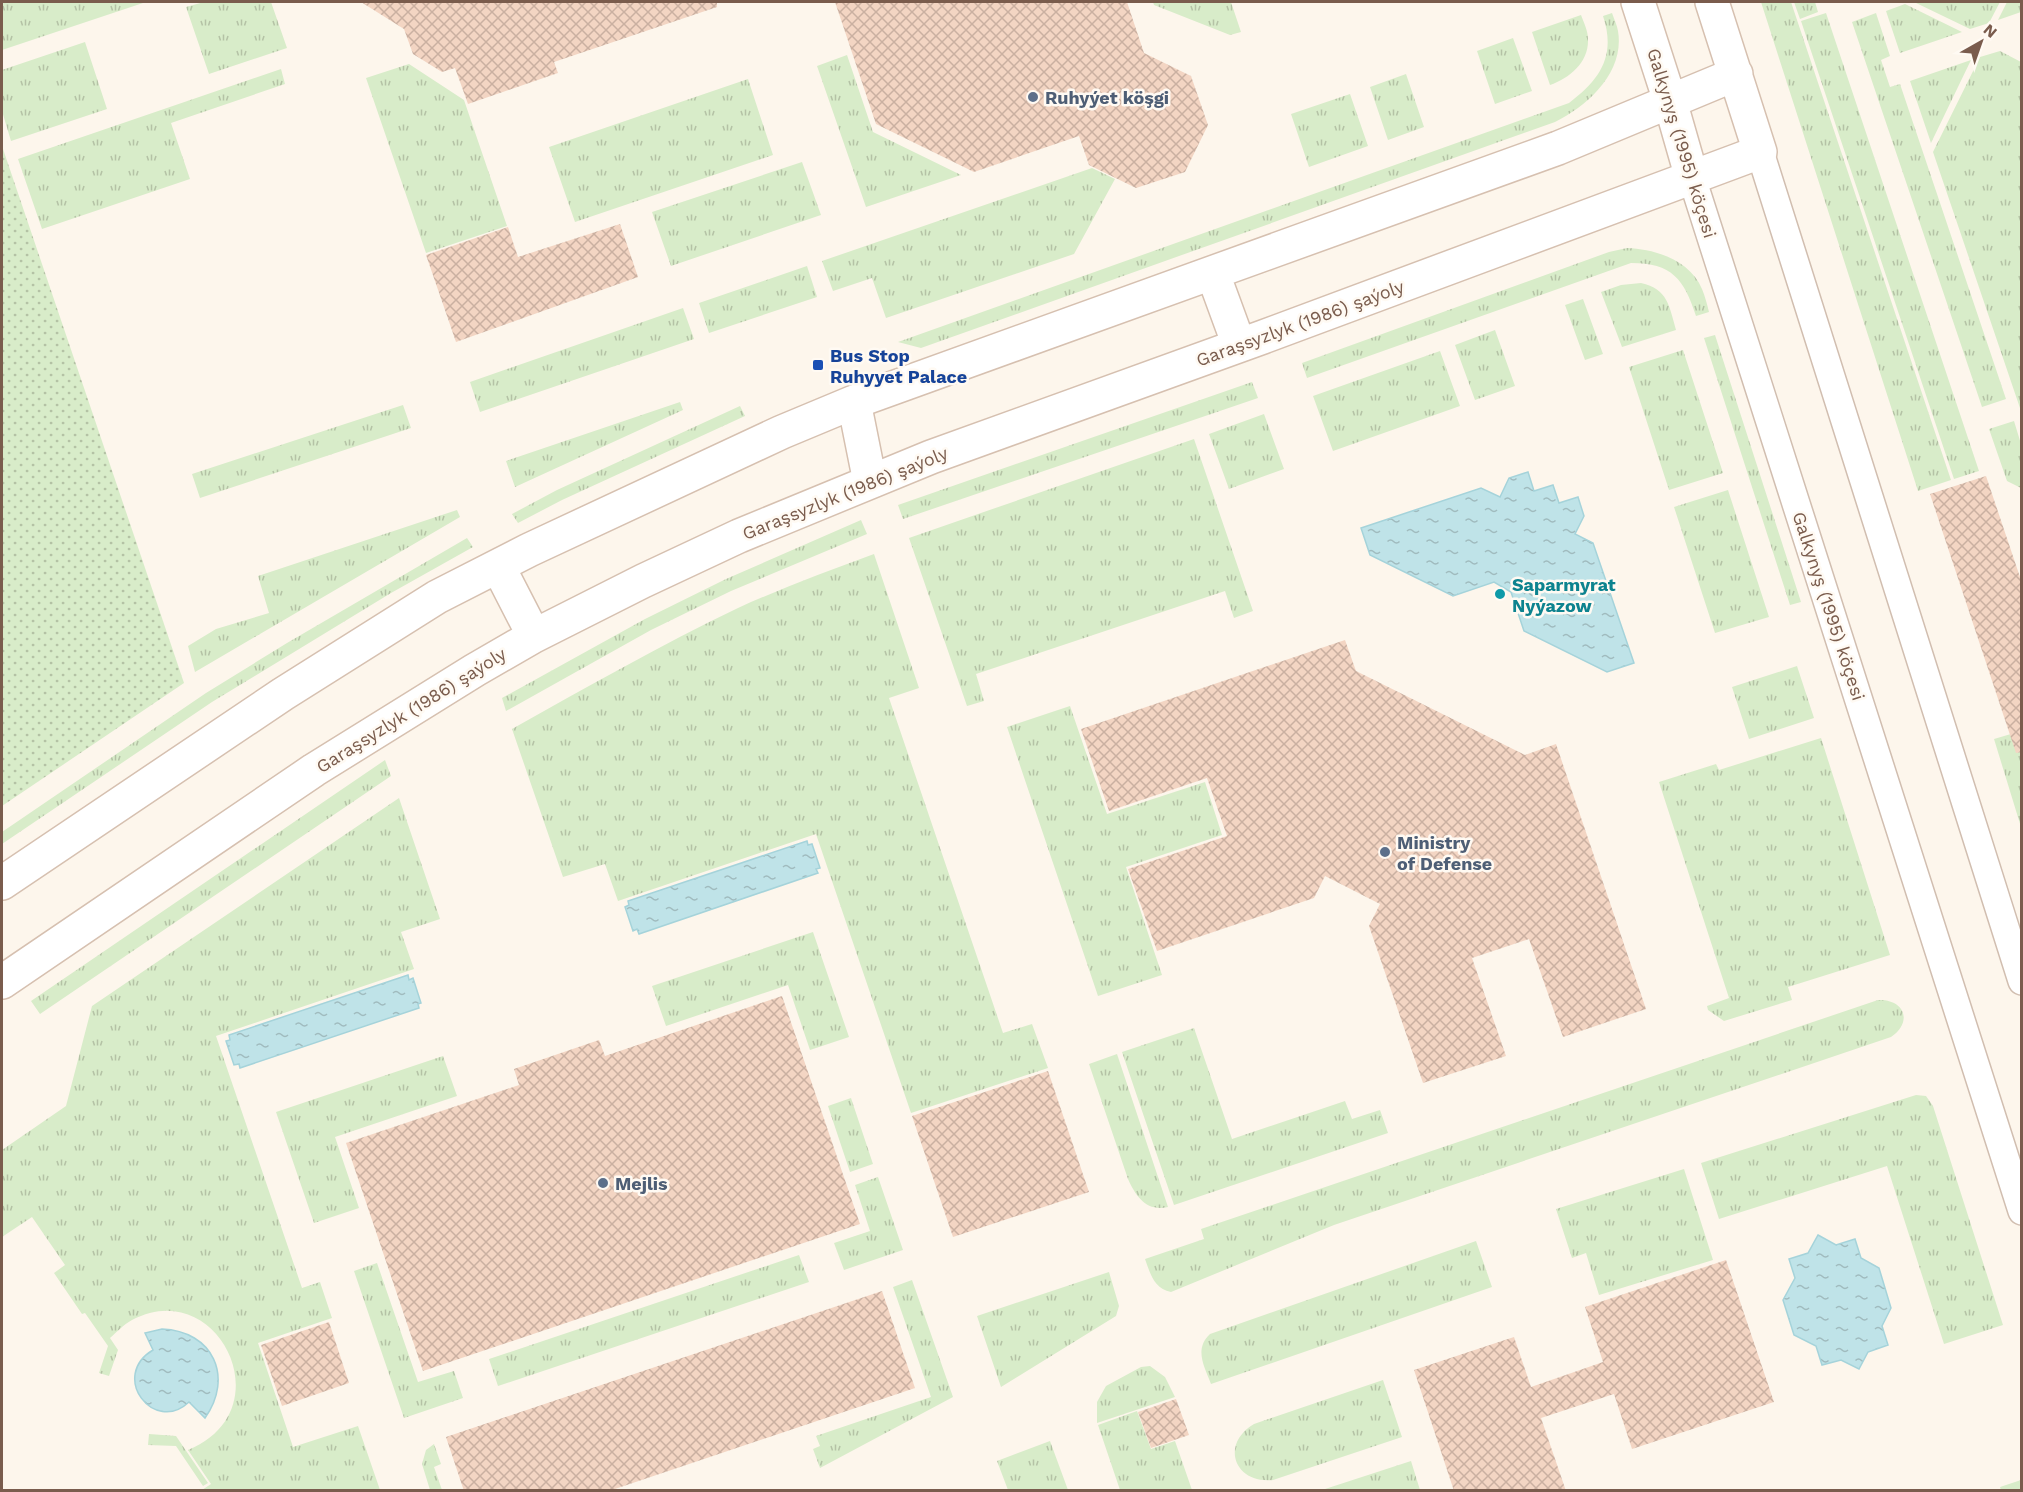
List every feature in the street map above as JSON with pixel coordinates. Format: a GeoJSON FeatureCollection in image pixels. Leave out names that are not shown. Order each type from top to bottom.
{"type":"FeatureCollection","features":[{"type":"Feature","properties":{"kind":"main road","name":"Galkynyş (1995) köçesi"},"geometry":{"type":"LineString","coordinates":[[1638,2],[1692,178]]}},
{"type":"Feature","properties":{"kind":"main road"},"geometry":{"type":"LineString","coordinates":[[1712,2],[1760,152]]}},
{"type":"Feature","properties":{"kind":"main road"},"geometry":{"type":"LineString","coordinates":[[2,883],[283,694],[437,597],[528,550],[782,432],[854,402],[1558,148],[1736,74]]}},
{"type":"Feature","properties":{"kind":"main road","name":"Garaşsyzlyk (1986) şaýoly"},"geometry":{"type":"LineString","coordinates":[[2,982],[314,770],[534,636],[643,581],[739,536],[931,457],[1760,152]]}},
{"type":"Feature","properties":{"kind":"main road"},"geometry":{"type":"LineString","coordinates":[[1213,274],[1239,345]]}},
{"type":"Feature","properties":{"kind":"main road"},"geometry":{"type":"LineString","coordinates":[[854,402],[870,482]]}},
{"type":"Feature","properties":{"kind":"main road"},"geometry":{"type":"LineString","coordinates":[[498,566],[534,636]]}},
{"type":"Feature","properties":{"kind":"street"},"geometry":{"type":"LineString","coordinates":[[1760,152],[2022,981]]}},
{"type":"Feature","properties":{"kind":"street","name":"Galkynyş (1995) köçesi"},"geometry":{"type":"LineString","coordinates":[[1692,178],[2022,1210]]}},
{"type":"Feature","properties":{"kind":"green space"},"geometry":{"type":"Polygon","coordinates":[[[2,2],[146,2],[2,50],[2,2]]]}},
{"type":"Feature","properties":{"kind":"green space"},"geometry":{"type":"Polygon","coordinates":[[[204,2],[271,2],[287,48],[209,74],[186,7],[204,2]]]}},
{"type":"Feature","properties":{"kind":"green space"},"geometry":{"type":"Polygon","coordinates":[[[1153,2],[1231,2],[1241,32],[1230,35],[1154,5],[1153,2]]]}},
{"type":"Feature","properties":{"kind":"green space"},"geometry":{"type":"Polygon","coordinates":[[[1761,2],[1791,2],[1951,480],[1918,491],[1761,2]]]}},
{"type":"Feature","properties":{"kind":"green space"},"geometry":{"type":"Polygon","coordinates":[[[1794,2],[1815,2],[1818,12],[1800,19],[1794,2]]]}},
{"type":"Feature","properties":{"kind":"green space"},"geometry":{"type":"Polygon","coordinates":[[[1914,2],[2000,2],[1989,23],[1970,29],[1914,2]]]}},
{"type":"Feature","properties":{"kind":"green space"},"geometry":{"type":"Polygon","coordinates":[[[2007,2],[2021,2],[2021,12],[1998,20],[2007,2]]]}},
{"type":"Feature","properties":{"kind":"green space"},"geometry":{"type":"Polygon","coordinates":[[[1905,4],[1962,32],[1900,53],[1886,11],[1905,4]]]}},
{"type":"Feature","properties":{"kind":"green space"},"geometry":{"type":"Polygon","coordinates":[[[1612,13],[1618,31],[1619,46],[1610,74],[1602,86],[1580,107],[1555,122],[921,348],[898,342],[1569,103],[1590,85],[1603,65],[1608,43],[1603,16],[1612,13]]]}},
{"type":"Feature","properties":{"kind":"green space"},"geometry":{"type":"Polygon","coordinates":[[[1826,13],[1979,471],[1954,479],[1801,21],[1826,13]]]}},
{"type":"Feature","properties":{"kind":"green space"},"geometry":{"type":"Polygon","coordinates":[[[1876,13],[1890,56],[1881,60],[1890,87],[1900,84],[2006,399],[1982,407],[1852,22],[1876,13]]]}},
{"type":"Feature","properties":{"kind":"green space"},"geometry":{"type":"Polygon","coordinates":[[[1581,15],[1588,36],[1582,62],[1565,78],[1550,85],[1532,32],[1581,15]]]}},
{"type":"Feature","properties":{"kind":"green space"},"geometry":{"type":"Polygon","coordinates":[[[1513,38],[1532,91],[1495,104],[1477,51],[1513,38]]]}},
{"type":"Feature","properties":{"kind":"green space"},"geometry":{"type":"Polygon","coordinates":[[[85,42],[107,109],[11,141],[2,111],[2,70],[85,42]]]}},
{"type":"Feature","properties":{"kind":"green space"},"geometry":{"type":"Polygon","coordinates":[[[2000,51],[2021,62],[2021,411],[1933,152],[1980,57],[2000,51]]]}},
{"type":"Feature","properties":{"kind":"green space"},"geometry":{"type":"Polygon","coordinates":[[[847,55],[873,132],[961,175],[866,207],[817,66],[847,55]]]}},
{"type":"Feature","properties":{"kind":"green space"},"geometry":{"type":"Polygon","coordinates":[[[1971,60],[1931,143],[1910,81],[1971,60]]]}},
{"type":"Feature","properties":{"kind":"green space"},"geometry":{"type":"Polygon","coordinates":[[[409,64],[464,100],[507,226],[426,253],[366,78],[409,64]]]}},
{"type":"Feature","properties":{"kind":"green space"},"geometry":{"type":"Polygon","coordinates":[[[281,69],[285,84],[171,123],[190,179],[42,229],[18,159],[281,69]]]}},
{"type":"Feature","properties":{"kind":"green space"},"geometry":{"type":"Polygon","coordinates":[[[1406,74],[1424,127],[1388,140],[1370,87],[1406,74]]]}},
{"type":"Feature","properties":{"kind":"green space"},"geometry":{"type":"Polygon","coordinates":[[[748,79],[773,155],[575,222],[549,147],[748,79]]]}},
{"type":"Feature","properties":{"kind":"green space"},"geometry":{"type":"Polygon","coordinates":[[[1350,94],[1368,146],[1309,167],[1291,114],[1350,94]]]}},
{"type":"Feature","properties":{"kind":"green space"},"geometry":{"type":"Polygon","coordinates":[[[2,146],[184,683],[2,806],[2,146]]]}},
{"type":"Feature","properties":{"kind":"green space"},"geometry":{"type":"Polygon","coordinates":[[[802,162],[821,215],[671,266],[652,212],[802,162]]]}},
{"type":"Feature","properties":{"kind":"green space"},"geometry":{"type":"Polygon","coordinates":[[[1092,168],[1115,179],[1074,254],[886,318],[872,278],[833,291],[822,261],[1092,168]]]}},
{"type":"Feature","properties":{"kind":"green space"},"geometry":{"type":"Polygon","coordinates":[[[1627,248],[1660,254],[1689,270],[1703,292],[1709,312],[1696,316],[1687,292],[1681,283],[1666,270],[1657,266],[1631,263],[1307,378],[1302,363],[1609,252],[1627,248]]]}},
{"type":"Feature","properties":{"kind":"green space"},"geometry":{"type":"Polygon","coordinates":[[[807,266],[817,297],[709,333],[699,303],[807,266]]]}},
{"type":"Feature","properties":{"kind":"green space"},"geometry":{"type":"Polygon","coordinates":[[[1641,283],[1662,294],[1669,306],[1676,330],[1622,347],[1601,292],[1621,285],[1641,283]]]}},
{"type":"Feature","properties":{"kind":"green space"},"geometry":{"type":"Polygon","coordinates":[[[1583,299],[1603,354],[1585,360],[1565,305],[1583,299]]]}},
{"type":"Feature","properties":{"kind":"green space"},"geometry":{"type":"Polygon","coordinates":[[[683,308],[694,339],[480,412],[470,382],[683,308]]]}},
{"type":"Feature","properties":{"kind":"green space"},"geometry":{"type":"Polygon","coordinates":[[[1495,330],[1515,386],[1475,400],[1455,345],[1495,330]]]}},
{"type":"Feature","properties":{"kind":"green space"},"geometry":{"type":"Polygon","coordinates":[[[1715,335],[1801,602],[1790,605],[1704,338],[1715,335]]]}},
{"type":"Feature","properties":{"kind":"green space"},"geometry":{"type":"Polygon","coordinates":[[[1683,350],[1723,473],[1669,490],[1629,367],[1683,350]]]}},
{"type":"Feature","properties":{"kind":"green space"},"geometry":{"type":"Polygon","coordinates":[[[1440,351],[1460,406],[1333,451],[1313,396],[1440,351]]]}},
{"type":"Feature","properties":{"kind":"green space"},"geometry":{"type":"Polygon","coordinates":[[[1252,382],[1258,398],[903,519],[898,505],[1252,382]]]}},
{"type":"Feature","properties":{"kind":"green space"},"geometry":{"type":"Polygon","coordinates":[[[680,402],[683,410],[515,487],[506,461],[680,402]]]}},
{"type":"Feature","properties":{"kind":"green space"},"geometry":{"type":"Polygon","coordinates":[[[403,405],[411,428],[200,498],[192,474],[403,405]]]}},
{"type":"Feature","properties":{"kind":"green space"},"geometry":{"type":"Polygon","coordinates":[[[740,406],[745,416],[562,500],[518,523],[512,514],[557,490],[740,406]]]}},
{"type":"Feature","properties":{"kind":"green space"},"geometry":{"type":"Polygon","coordinates":[[[1264,414],[1284,469],[1229,489],[1209,434],[1264,414]]]}},
{"type":"Feature","properties":{"kind":"green space"},"geometry":{"type":"Polygon","coordinates":[[[2014,421],[2021,444],[2021,488],[2007,481],[1989,429],[2014,421]]]}},
{"type":"Feature","properties":{"kind":"green space"},"geometry":{"type":"Polygon","coordinates":[[[1194,439],[1253,611],[1234,618],[1225,591],[976,674],[984,701],[967,706],[909,538],[1194,439]]]}},
{"type":"Feature","properties":{"kind":"green space"},"geometry":{"type":"Polygon","coordinates":[[[1728,490],[1769,617],[1715,633],[1674,507],[1728,490]]]}},
{"type":"Feature","properties":{"kind":"green space"},"geometry":{"type":"Polygon","coordinates":[[[457,510],[460,517],[195,672],[188,646],[216,629],[269,613],[258,576],[457,510]]]}},
{"type":"Feature","properties":{"kind":"green space"},"geometry":{"type":"Polygon","coordinates":[[[861,520],[867,534],[731,591],[651,630],[506,711],[502,698],[645,619],[726,579],[861,520]]]}},
{"type":"Feature","properties":{"kind":"green space"},"geometry":{"type":"Polygon","coordinates":[[[467,538],[473,547],[391,593],[212,702],[2,844],[2,832],[206,693],[467,538]]]}},
{"type":"Feature","properties":{"kind":"green space"},"geometry":{"type":"Polygon","coordinates":[[[874,554],[919,688],[889,698],[1003,1033],[1032,1024],[1048,1068],[911,1113],[816,834],[618,901],[605,864],[563,877],[512,729],[652,651],[738,608],[874,554]]]}},
{"type":"Feature","properties":{"kind":"green space"},"geometry":{"type":"Polygon","coordinates":[[[1797,666],[1814,718],[1749,739],[1732,687],[1797,666]]]}},
{"type":"Feature","properties":{"kind":"green space"},"geometry":{"type":"Polygon","coordinates":[[[1070,706],[1107,814],[1205,782],[1222,835],[1126,867],[1162,975],[1098,996],[1007,727],[1070,706]]]}},
{"type":"Feature","properties":{"kind":"green space"},"geometry":{"type":"Polygon","coordinates":[[[2021,731],[2021,827],[1994,739],[2021,731]]]}},
{"type":"Feature","properties":{"kind":"green space"},"geometry":{"type":"Polygon","coordinates":[[[1821,738],[1890,955],[1788,987],[1792,1000],[1724,1021],[1708,1010],[1707,1006],[1729,998],[1659,782],[1716,764],[1719,770],[1821,738]]]}},
{"type":"Feature","properties":{"kind":"green space"},"geometry":{"type":"Polygon","coordinates":[[[385,760],[391,776],[40,1014],[31,1001],[385,760]]]}},
{"type":"Feature","properties":{"kind":"green space"},"geometry":{"type":"Polygon","coordinates":[[[399,798],[440,919],[401,932],[414,969],[216,1036],[302,1288],[320,1282],[332,1318],[258,1343],[293,1447],[358,1426],[380,1490],[202,1490],[211,1484],[188,1450],[217,1431],[232,1407],[236,1380],[229,1353],[213,1331],[191,1315],[163,1311],[132,1320],[110,1338],[118,1350],[109,1376],[99,1373],[108,1346],[85,1313],[82,1314],[54,1273],[65,1265],[32,1217],[2,1237],[2,1150],[66,1106],[92,1006],[399,798]]]}},
{"type":"Feature","properties":{"kind":"green space"},"geometry":{"type":"Polygon","coordinates":[[[813,932],[849,1037],[810,1050],[788,985],[666,1026],[652,986],[813,932]]]}},
{"type":"Feature","properties":{"kind":"green space"},"geometry":{"type":"Polygon","coordinates":[[[1878,1000],[1895,1003],[1903,1012],[1902,1025],[1891,1037],[1334,1225],[1171,1292],[1160,1288],[1153,1280],[1145,1259],[1204,1239],[1201,1229],[1878,1000]]]}},
{"type":"Feature","properties":{"kind":"green space"},"geometry":{"type":"Polygon","coordinates":[[[1194,1028],[1232,1139],[1345,1101],[1352,1119],[1380,1110],[1388,1133],[1174,1205],[1122,1052],[1194,1028]]]}},
{"type":"Feature","properties":{"kind":"green space"},"geometry":{"type":"Polygon","coordinates":[[[1117,1054],[1168,1207],[1148,1205],[1131,1186],[1089,1064],[1117,1054]]]}},
{"type":"Feature","properties":{"kind":"green space"},"geometry":{"type":"Polygon","coordinates":[[[443,1056],[457,1096],[335,1137],[359,1208],[314,1223],[276,1112],[443,1056]]]}},
{"type":"Feature","properties":{"kind":"green space"},"geometry":{"type":"Polygon","coordinates":[[[1916,1095],[1926,1096],[1933,1106],[2003,1325],[1944,1344],[1887,1166],[1719,1219],[1701,1163],[1916,1095]]]}},
{"type":"Feature","properties":{"kind":"green space"},"geometry":{"type":"Polygon","coordinates":[[[851,1098],[873,1164],[850,1172],[828,1106],[851,1098]]]}},
{"type":"Feature","properties":{"kind":"green space"},"geometry":{"type":"Polygon","coordinates":[[[1684,1169],[1713,1260],[1599,1295],[1586,1253],[1572,1258],[1556,1209],[1684,1169]]]}},
{"type":"Feature","properties":{"kind":"green space"},"geometry":{"type":"Polygon","coordinates":[[[878,1177],[903,1250],[844,1270],[834,1243],[870,1231],[855,1185],[878,1177]]]}},
{"type":"Feature","properties":{"kind":"green space"},"geometry":{"type":"Polygon","coordinates":[[[1476,1241],[1492,1287],[1211,1384],[1201,1352],[1210,1334],[1476,1241]]]}},
{"type":"Feature","properties":{"kind":"green space"},"geometry":{"type":"Polygon","coordinates":[[[799,1255],[809,1282],[498,1386],[489,1359],[799,1255]]]}},
{"type":"Feature","properties":{"kind":"green space"},"geometry":{"type":"Polygon","coordinates":[[[377,1263],[418,1382],[454,1371],[463,1398],[404,1418],[354,1271],[377,1263]]]}},
{"type":"Feature","properties":{"kind":"green space"},"geometry":{"type":"Polygon","coordinates":[[[1109,1272],[1119,1306],[1116,1316],[1001,1387],[977,1316],[1109,1272]]]}},
{"type":"Feature","properties":{"kind":"green space"},"geometry":{"type":"Polygon","coordinates":[[[912,1280],[953,1397],[820,1468],[813,1449],[820,1446],[816,1436],[931,1397],[893,1287],[912,1280]]]}},
{"type":"Feature","properties":{"kind":"green space"},"geometry":{"type":"Polygon","coordinates":[[[1150,1366],[1165,1377],[1175,1397],[1097,1423],[1097,1402],[1106,1386],[1141,1367],[1150,1366]]]}},
{"type":"Feature","properties":{"kind":"green space"},"geometry":{"type":"Polygon","coordinates":[[[1383,1380],[1402,1437],[1273,1480],[1260,1480],[1249,1476],[1236,1461],[1237,1442],[1243,1432],[1254,1424],[1383,1380]]]}},
{"type":"Feature","properties":{"kind":"green space"},"geometry":{"type":"Polygon","coordinates":[[[1137,1411],[1151,1449],[1175,1441],[1192,1490],[1120,1490],[1098,1425],[1137,1411]]]}},
{"type":"Feature","properties":{"kind":"green space"},"geometry":{"type":"Polygon","coordinates":[[[149,1434],[176,1436],[208,1483],[203,1486],[176,1446],[148,1445],[149,1434]]]}},
{"type":"Feature","properties":{"kind":"green space"},"geometry":{"type":"Polygon","coordinates":[[[1050,1441],[1068,1490],[1008,1490],[997,1461],[1050,1441]]]}},
{"type":"Feature","properties":{"kind":"green space"},"geometry":{"type":"Polygon","coordinates":[[[434,1444],[441,1464],[434,1467],[442,1490],[430,1490],[422,1464],[426,1450],[434,1444]]]}},
{"type":"Feature","properties":{"kind":"green space"},"geometry":{"type":"Polygon","coordinates":[[[1411,1461],[1420,1490],[1322,1490],[1411,1461]]]}},
{"type":"Feature","properties":{"kind":"green space"},"geometry":{"type":"Polygon","coordinates":[[[2021,1480],[2021,1490],[2001,1490],[2000,1487],[2021,1480]]]}},
{"type":"Feature","properties":{"kind":"water"},"geometry":{"type":"Polygon","coordinates":[[[1528,472],[1534,491],[1553,485],[1559,503],[1578,497],[1584,516],[1575,534],[1593,543],[1634,663],[1607,672],[1524,631],[1511,592],[1494,582],[1453,596],[1370,555],[1361,528],[1481,488],[1500,497],[1509,478],[1528,472]]]}},
{"type":"Feature","properties":{"kind":"water"},"geometry":{"type":"Polygon","coordinates":[[[807,841],[808,845],[812,844],[820,868],[816,869],[818,873],[639,934],[637,929],[633,931],[625,907],[629,905],[628,901],[807,841]]]}},
{"type":"Feature","properties":{"kind":"water"},"geometry":{"type":"Polygon","coordinates":[[[408,975],[409,980],[413,978],[421,1003],[418,1004],[419,1008],[240,1068],[239,1064],[234,1065],[226,1041],[230,1040],[229,1035],[408,975]]]}},
{"type":"Feature","properties":{"kind":"water"},"geometry":{"type":"Polygon","coordinates":[[[1818,1235],[1836,1245],[1855,1239],[1861,1258],[1879,1268],[1891,1308],[1882,1326],[1888,1345],[1868,1352],[1859,1369],[1841,1360],[1822,1365],[1816,1346],[1794,1335],[1783,1300],[1795,1278],[1789,1259],[1808,1253],[1818,1235]]]}},
{"type":"Feature","properties":{"kind":"water"},"geometry":{"type":"Polygon","coordinates":[[[162,1329],[180,1332],[194,1338],[206,1347],[214,1359],[218,1372],[218,1387],[214,1402],[205,1418],[189,1402],[176,1410],[162,1411],[151,1407],[141,1398],[136,1387],[135,1374],[140,1361],[153,1350],[145,1333],[162,1329]]]}},
{"type":"Feature","properties":{"kind":"building"},"geometry":{"type":"Polygon","coordinates":[[[361,2],[717,2],[717,7],[554,62],[558,73],[468,104],[455,68],[442,72],[413,54],[404,29],[361,2]]]}},
{"type":"Feature","properties":{"kind":"building","name":"Ruhyýet köşgi"},"geometry":{"type":"Polygon","coordinates":[[[835,2],[1127,2],[1144,53],[1191,76],[1208,125],[1185,172],[1136,188],[1089,165],[1079,136],[974,172],[876,124],[835,2]]]}},
{"type":"Feature","properties":{"kind":"building"},"geometry":{"type":"Polygon","coordinates":[[[620,224],[638,277],[456,342],[426,255],[508,227],[518,257],[620,224]]]}},
{"type":"Feature","properties":{"kind":"building"},"geometry":{"type":"Polygon","coordinates":[[[1986,476],[2022,583],[2022,752],[2016,753],[1930,494],[1986,476]]]}},
{"type":"Feature","properties":{"kind":"building","name":"Ministry of Defense"},"geometry":{"type":"Polygon","coordinates":[[[1345,640],[1356,671],[1525,755],[1556,744],[1646,1009],[1563,1037],[1529,939],[1472,958],[1506,1056],[1423,1083],[1369,926],[1380,904],[1325,876],[1314,898],[1157,951],[1128,869],[1227,836],[1207,778],[1109,811],[1081,729],[1345,640]]]}},
{"type":"Feature","properties":{"kind":"building","name":"Mejlis"},"geometry":{"type":"Polygon","coordinates":[[[782,996],[860,1224],[423,1371],[346,1143],[519,1085],[514,1069],[599,1040],[605,1056],[782,996]]]}},
{"type":"Feature","properties":{"kind":"building"},"geometry":{"type":"Polygon","coordinates":[[[1048,1071],[1089,1192],[953,1237],[912,1116],[1048,1071]]]}},
{"type":"Feature","properties":{"kind":"building"},"geometry":{"type":"Polygon","coordinates":[[[1726,1260],[1774,1402],[1632,1449],[1614,1394],[1541,1418],[1566,1491],[1454,1491],[1414,1370],[1514,1337],[1531,1387],[1603,1362],[1585,1307],[1726,1260]]]}},
{"type":"Feature","properties":{"kind":"building"},"geometry":{"type":"Polygon","coordinates":[[[882,1291],[915,1388],[609,1491],[464,1491],[446,1437],[882,1291]]]}},
{"type":"Feature","properties":{"kind":"building"},"geometry":{"type":"Polygon","coordinates":[[[329,1322],[349,1383],[282,1406],[261,1345],[329,1322]]]}},
{"type":"Feature","properties":{"kind":"building"},"geometry":{"type":"Polygon","coordinates":[[[1176,1399],[1189,1435],[1151,1448],[1138,1412],[1176,1399]]]}},
{"type":"Feature","properties":{"kind":"place","name":"Ruhyýet köşgi"},"geometry":{"type":"Point","coordinates":[1033,97]}},
{"type":"Feature","properties":{"kind":"place","name":"Bus Stop Ruhyyet Palace"},"geometry":{"type":"Point","coordinates":[818,365]}},
{"type":"Feature","properties":{"kind":"place","name":"Saparmyrat Nyýazow"},"geometry":{"type":"Point","coordinates":[1500,594]}},
{"type":"Feature","properties":{"kind":"place","name":"Ministry of Defense"},"geometry":{"type":"Point","coordinates":[1385,852]}},
{"type":"Feature","properties":{"kind":"place","name":"Mejlis"},"geometry":{"type":"Point","coordinates":[603,1183]}}]}
